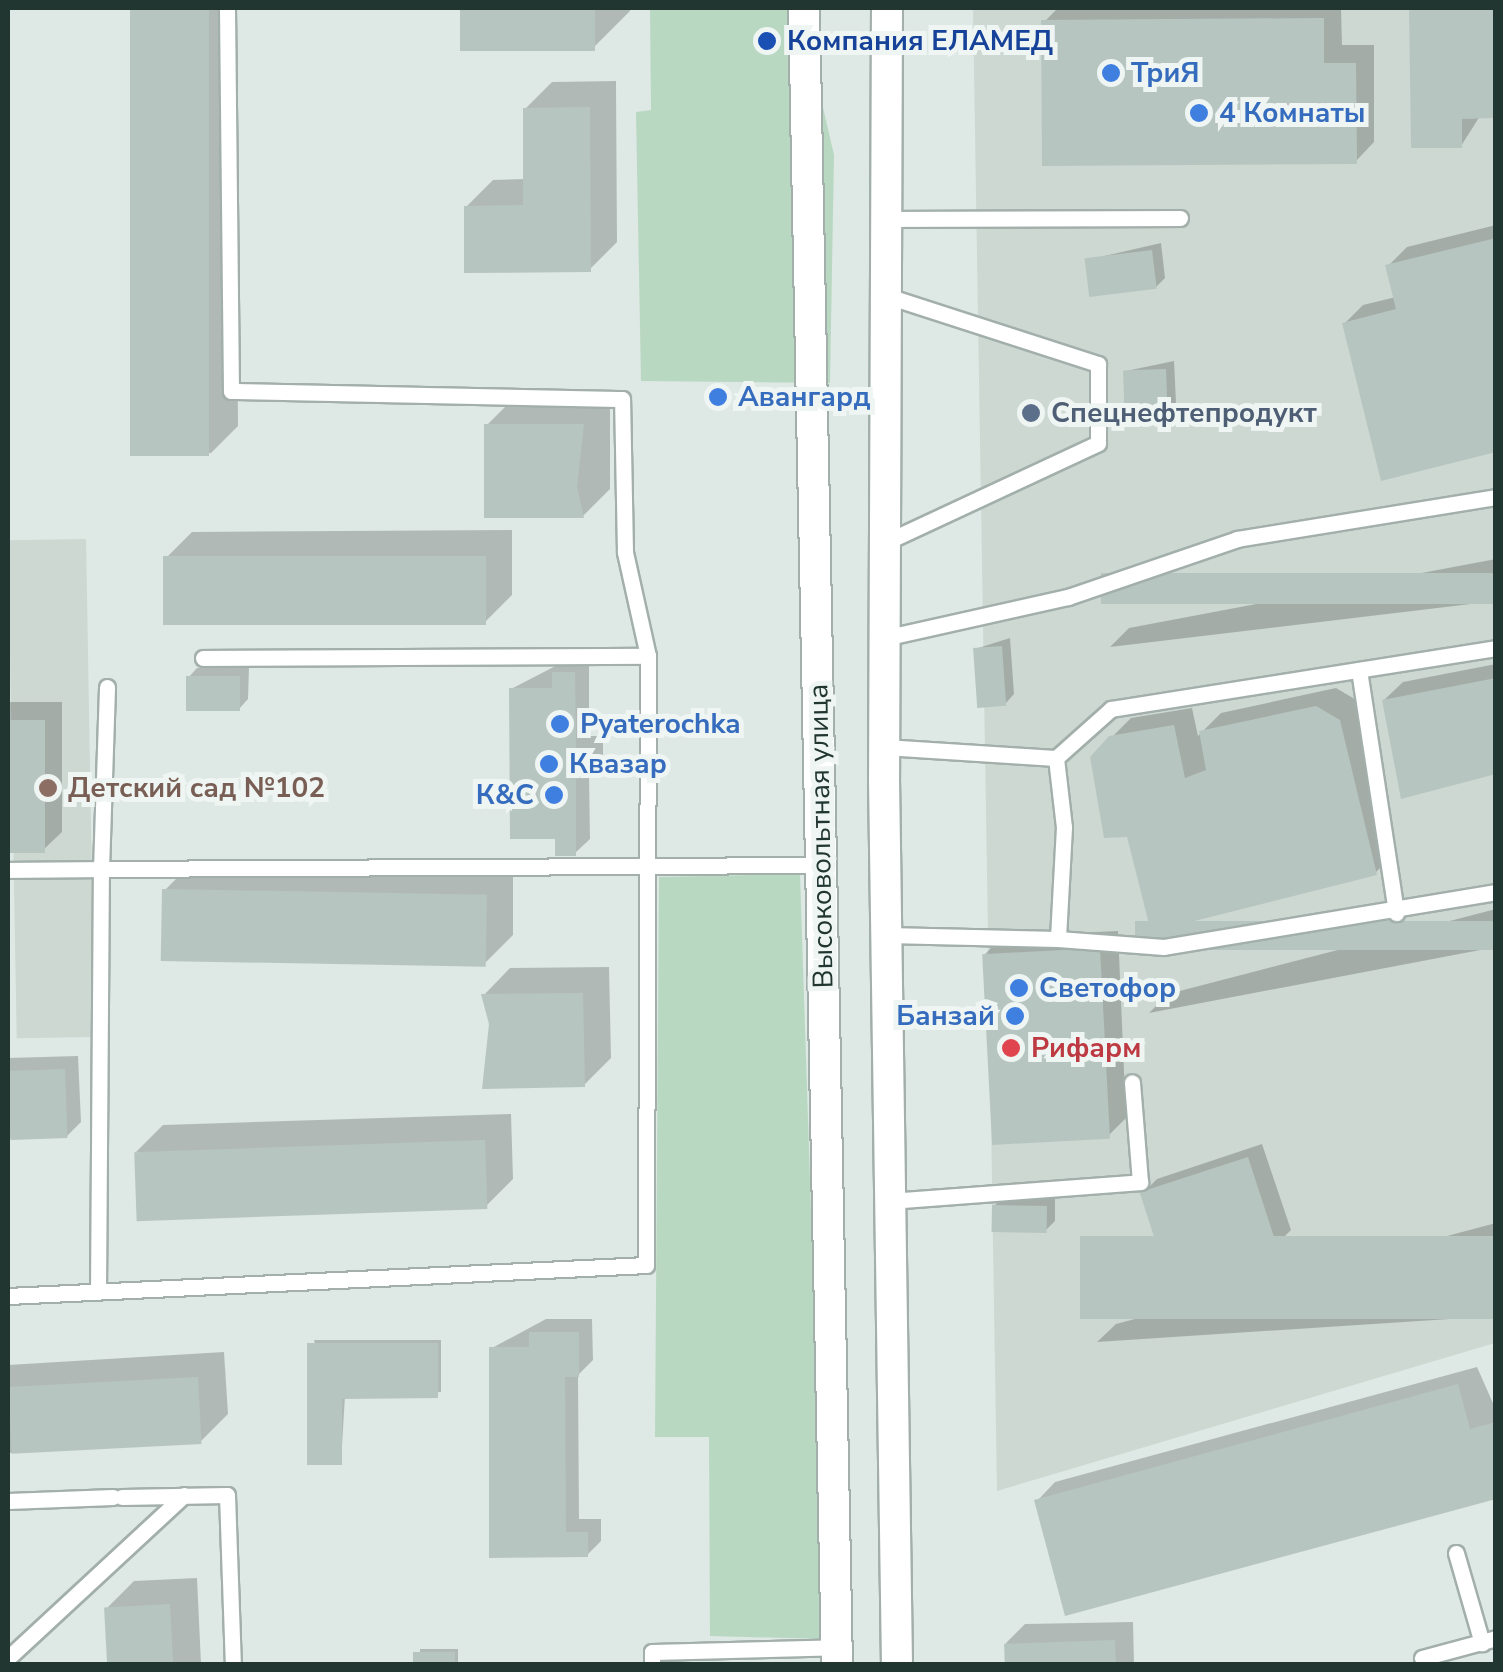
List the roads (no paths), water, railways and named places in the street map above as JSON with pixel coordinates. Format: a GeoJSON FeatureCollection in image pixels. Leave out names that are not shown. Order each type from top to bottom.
{"type":"FeatureCollection","features":[{"type":"Feature","properties":{"kind":"street","name":"Высоковольтная улица"},"geometry":{"type":"LineString","coordinates":[[804,8],[837,1656]]}},
{"type":"Feature","properties":{"kind":"street"},"geometry":{"type":"LineString","coordinates":[[887,8],[884,779],[896,1664]]}},
{"type":"Feature","properties":{"kind":"lane"},"geometry":{"type":"LineString","coordinates":[[8,1296],[646,1266],[648,656],[625,552],[622,399],[231,391],[226,8]]}},
{"type":"Feature","properties":{"kind":"lane"},"geometry":{"type":"LineString","coordinates":[[885,219],[1180,218]]}},
{"type":"Feature","properties":{"kind":"lane"},"geometry":{"type":"LineString","coordinates":[[884,542],[1098,443],[1098,364],[885,295]]}},
{"type":"Feature","properties":{"kind":"lane"},"geometry":{"type":"LineString","coordinates":[[884,638],[1068,597],[1237,540],[1496,496]]}},
{"type":"Feature","properties":{"kind":"lane"},"geometry":{"type":"LineString","coordinates":[[884,748],[1056,758],[1111,708],[1496,648]]}},
{"type":"Feature","properties":{"kind":"lane"},"geometry":{"type":"LineString","coordinates":[[203,658],[648,656]]}},
{"type":"Feature","properties":{"kind":"lane"},"geometry":{"type":"LineString","coordinates":[[1360,670],[1396,913]]}},
{"type":"Feature","properties":{"kind":"lane"},"geometry":{"type":"LineString","coordinates":[[98,1292],[107,687]]}},
{"type":"Feature","properties":{"kind":"lane"},"geometry":{"type":"LineString","coordinates":[[1056,758],[1064,827],[1058,939]]}},
{"type":"Feature","properties":{"kind":"lane"},"geometry":{"type":"LineString","coordinates":[[8,870],[821,865]]}},
{"type":"Feature","properties":{"kind":"lane"},"geometry":{"type":"LineString","coordinates":[[887,934],[1058,939],[1164,948],[1396,913],[1496,892]]}},
{"type":"Feature","properties":{"kind":"lane"},"geometry":{"type":"LineString","coordinates":[[890,1201],[1140,1182],[1132,1082]]}},
{"type":"Feature","properties":{"kind":"lane"},"geometry":{"type":"LineString","coordinates":[[8,1501],[227,1494],[233,1664]]}},
{"type":"Feature","properties":{"kind":"lane"},"geometry":{"type":"LineString","coordinates":[[8,1658],[184,1495]]}},
{"type":"Feature","properties":{"kind":"lane"},"geometry":{"type":"LineString","coordinates":[[1422,1658],[1489,1640],[1456,1553]]}},
{"type":"Feature","properties":{"kind":"lane"},"geometry":{"type":"LineString","coordinates":[[652,1664],[652,1652],[837,1656]]}},
{"type":"Feature","properties":{"kind":"place","name":"Компания ЕЛАМЕД"},"geometry":{"type":"Point","coordinates":[767,41]}},
{"type":"Feature","properties":{"kind":"place","name":"ТриЯ"},"geometry":{"type":"Point","coordinates":[1111,73]}},
{"type":"Feature","properties":{"kind":"place","name":"4 Комнаты"},"geometry":{"type":"Point","coordinates":[1199,113]}},
{"type":"Feature","properties":{"kind":"place","name":"Авангард"},"geometry":{"type":"Point","coordinates":[718,397]}},
{"type":"Feature","properties":{"kind":"place","name":"Спецнефтепродукт"},"geometry":{"type":"Point","coordinates":[1031,413]}},
{"type":"Feature","properties":{"kind":"place","name":"Pyaterochka"},"geometry":{"type":"Point","coordinates":[560,724]}},
{"type":"Feature","properties":{"kind":"place","name":"Квазар"},"geometry":{"type":"Point","coordinates":[549,764]}},
{"type":"Feature","properties":{"kind":"place","name":"Детский сад №102"},"geometry":{"type":"Point","coordinates":[48,788]}},
{"type":"Feature","properties":{"kind":"place","name":"К&С"},"geometry":{"type":"Point","coordinates":[554,795]}},
{"type":"Feature","properties":{"kind":"place","name":"Светофор"},"geometry":{"type":"Point","coordinates":[1019,988]}},
{"type":"Feature","properties":{"kind":"place","name":"Банзай"},"geometry":{"type":"Point","coordinates":[1015,1016]}},
{"type":"Feature","properties":{"kind":"place","name":"Рифарм"},"geometry":{"type":"Point","coordinates":[1011,1048]}}]}
